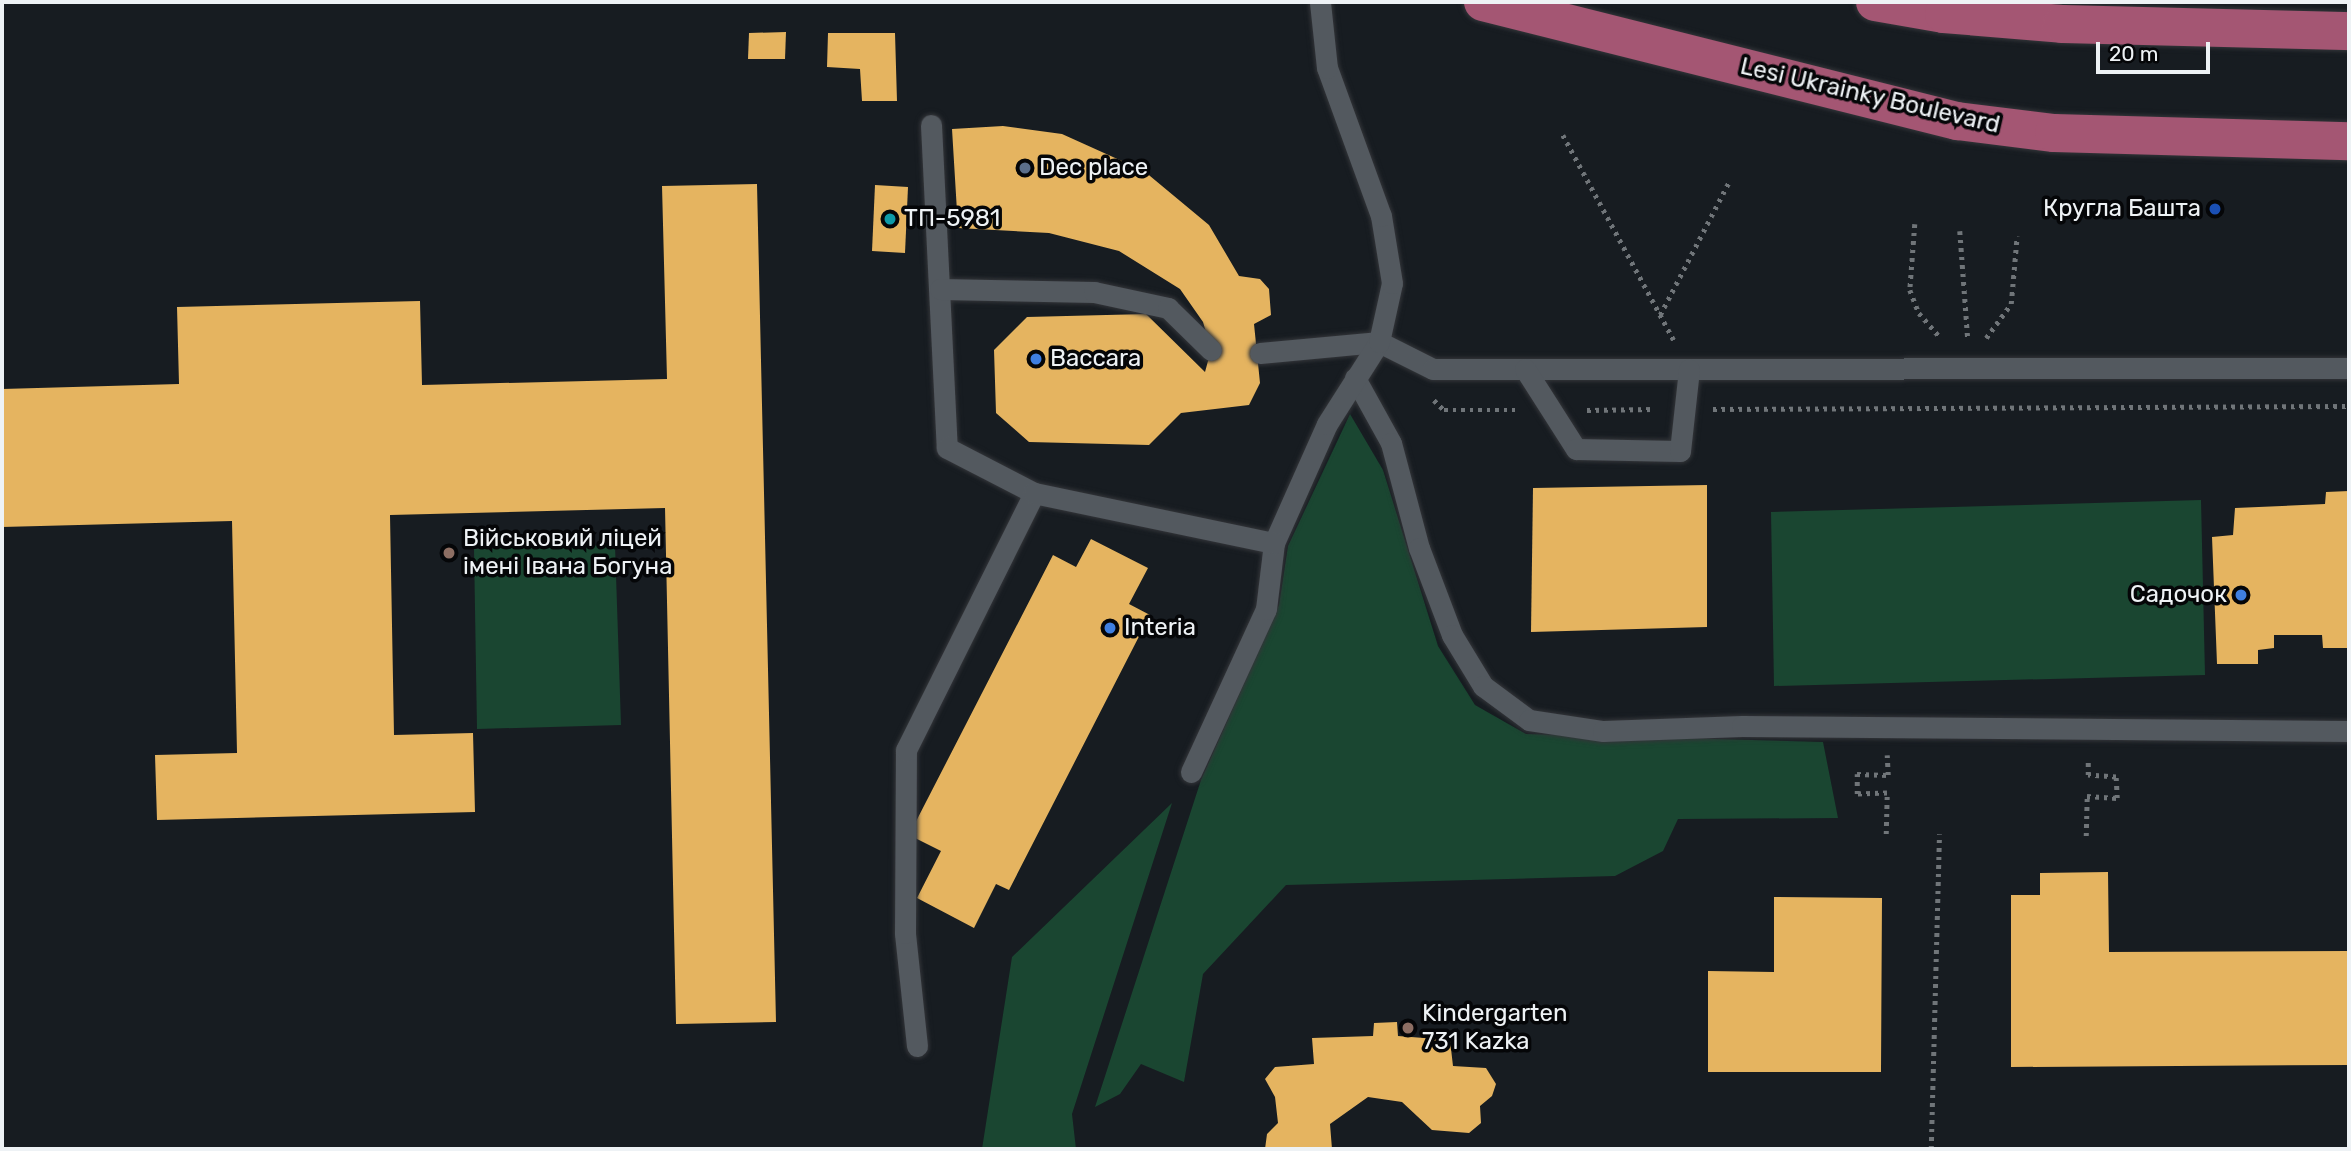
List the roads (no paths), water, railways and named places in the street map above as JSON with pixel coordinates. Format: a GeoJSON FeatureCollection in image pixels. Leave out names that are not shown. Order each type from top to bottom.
{"type":"FeatureCollection","features":[{"type":"Feature","properties":{"kind":"main road","name":"Lesi Ukrainky Boulevard"},"geometry":{"type":"LineString","coordinates":[[1483,2],[1957,121],[2067,134],[2349,141]]}},
{"type":"Feature","properties":{"kind":"main road"},"geometry":{"type":"LineString","coordinates":[[1875,2],[1944,14],[2062,24],[2349,31]]}},
{"type":"Feature","properties":{"kind":"lane"},"geometry":{"type":"LineString","coordinates":[[1191,772],[1266,610],[1273,543],[1327,424],[1379,341],[1392,283],[1381,216],[1327,68],[1320,2]]}},
{"type":"Feature","properties":{"kind":"lane"},"geometry":{"type":"LineString","coordinates":[[931,125],[947,448],[1034,494],[1273,543]]}},
{"type":"Feature","properties":{"kind":"lane"},"geometry":{"type":"LineString","coordinates":[[940,289],[1094,292],[1168,308],[1211,350]]}},
{"type":"Feature","properties":{"kind":"lane"},"geometry":{"type":"LineString","coordinates":[[1260,353],[1379,341],[1433,369],[1689,369],[1970,362],[2349,368]]}},
{"type":"Feature","properties":{"kind":"lane"},"geometry":{"type":"LineString","coordinates":[[1525,369],[1576,449],[1680,451],[1689,369]]}},
{"type":"Feature","properties":{"kind":"lane"},"geometry":{"type":"LineString","coordinates":[[1355,379],[1391,443],[1419,548],[1452,635],[1483,686],[1529,720],[1603,731],[1886,728],[2349,731]]}},
{"type":"Feature","properties":{"kind":"lane"},"geometry":{"type":"LineString","coordinates":[[917,1046],[905,933],[906,750],[1034,494]]}},
{"type":"Feature","properties":{"kind":"place","name":"Dec place"},"geometry":{"type":"Point","coordinates":[1025,168]}},
{"type":"Feature","properties":{"kind":"place","name":"Кругла Башта"},"geometry":{"type":"Point","coordinates":[2215,209]}},
{"type":"Feature","properties":{"kind":"place","name":"ТП-5981"},"geometry":{"type":"Point","coordinates":[890,219]}},
{"type":"Feature","properties":{"kind":"place","name":"Baccara"},"geometry":{"type":"Point","coordinates":[1036,359]}},
{"type":"Feature","properties":{"kind":"place","name":"Військовий ліцей імені Івана Богуна"},"geometry":{"type":"Point","coordinates":[449,553]}},
{"type":"Feature","properties":{"kind":"place","name":"Садочок"},"geometry":{"type":"Point","coordinates":[2241,595]}},
{"type":"Feature","properties":{"kind":"place","name":"Interia"},"geometry":{"type":"Point","coordinates":[1110,628]}},
{"type":"Feature","properties":{"kind":"place","name":"Kindergarten 731 Kazka"},"geometry":{"type":"Point","coordinates":[1408,1028]}}]}
